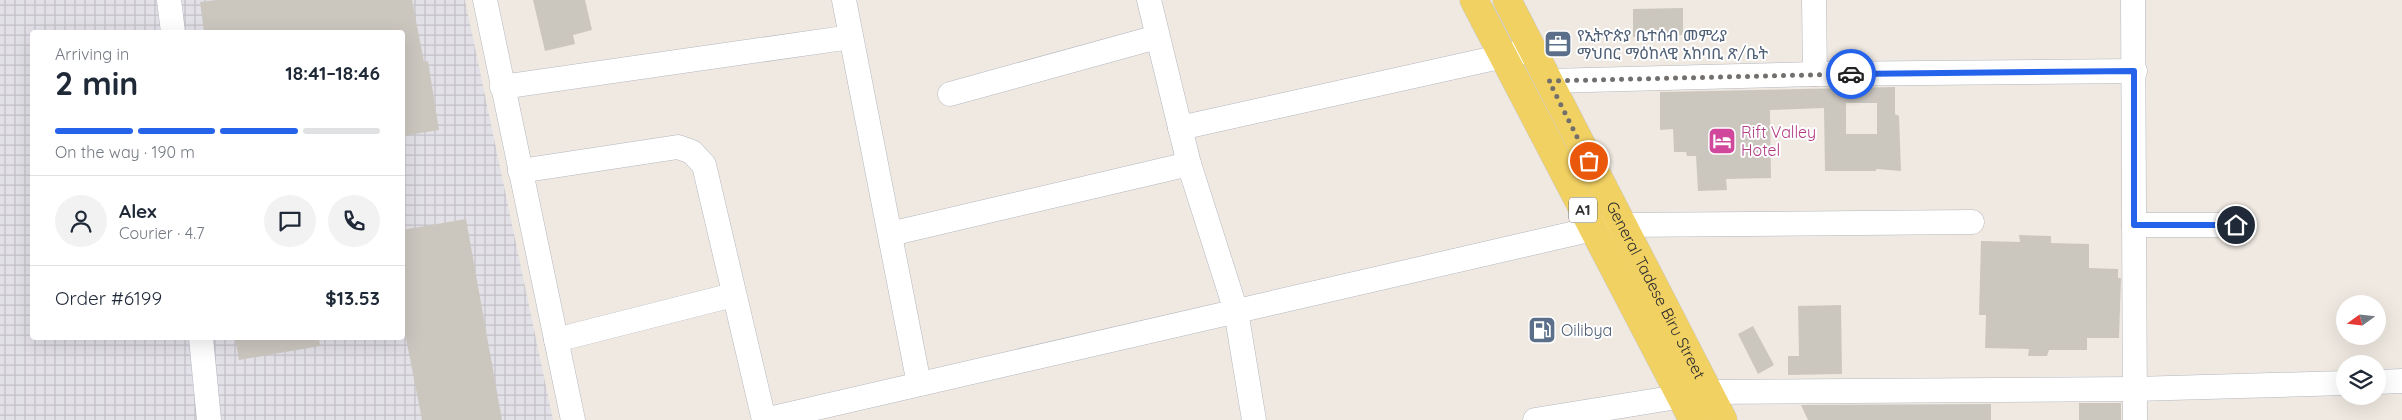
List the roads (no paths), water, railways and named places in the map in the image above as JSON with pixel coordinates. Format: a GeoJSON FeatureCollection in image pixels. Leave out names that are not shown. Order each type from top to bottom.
{"type":"FeatureCollection","features":[{"type":"Feature","properties":{"kind":"main road","name":"General Tadese Biru Street"},"geometry":{"type":"LineString","coordinates":[[1474,0],[1686,409]]}},
{"type":"Feature","properties":{"kind":"main road","name":"General Tadese Biru Street"},"geometry":{"type":"LineString","coordinates":[[1507,0],[1621,225],[1723,420]]}},
{"type":"Feature","properties":{"kind":"street"},"geometry":{"type":"LineString","coordinates":[[169,0],[172,30]]}},
{"type":"Feature","properties":{"kind":"street"},"geometry":{"type":"LineString","coordinates":[[485,0],[573,420]]}},
{"type":"Feature","properties":{"kind":"street"},"geometry":{"type":"LineString","coordinates":[[844,0],[919,384]]}},
{"type":"Feature","properties":{"kind":"street"},"geometry":{"type":"LineString","coordinates":[[1149,0],[1189,164],[1236,312],[1254,420]]}},
{"type":"Feature","properties":{"kind":"street"},"geometry":{"type":"LineString","coordinates":[[1814,0],[1815,74]]}},
{"type":"Feature","properties":{"kind":"street"},"geometry":{"type":"LineString","coordinates":[[2133,0],[2135,420]]}},
{"type":"Feature","properties":{"kind":"street"},"geometry":{"type":"LineString","coordinates":[[502,87],[852,37]]}},
{"type":"Feature","properties":{"kind":"street"},"geometry":{"type":"LineString","coordinates":[[950,94],[1157,37]]}},
{"type":"Feature","properties":{"kind":"street"},"geometry":{"type":"LineString","coordinates":[[1180,128],[1505,58],[1533,49]]}},
{"type":"Feature","properties":{"kind":"street"},"geometry":{"type":"LineString","coordinates":[[1549,81],[1815,74],[2134,71]]}},
{"type":"Feature","properties":{"kind":"street"},"geometry":{"type":"LineString","coordinates":[[520,171],[678,147],[692,152],[704,165],[733,295],[764,420],[1593,229],[1621,225],[1972,222]]}},
{"type":"Feature","properties":{"kind":"street"},"geometry":{"type":"LineString","coordinates":[[890,234],[1189,164]]}},
{"type":"Feature","properties":{"kind":"street"},"geometry":{"type":"LineString","coordinates":[[2134,225],[2236,225]]}},
{"type":"Feature","properties":{"kind":"street"},"geometry":{"type":"LineString","coordinates":[[556,340],[733,295]]}},
{"type":"Feature","properties":{"kind":"street"},"geometry":{"type":"LineString","coordinates":[[201,340],[209,420]]}},
{"type":"Feature","properties":{"kind":"street"},"geometry":{"type":"LineString","coordinates":[[2386,382],[2402,381]]}},
{"type":"Feature","properties":{"kind":"street"},"geometry":{"type":"LineString","coordinates":[[1535,420],[1686,409],[1708,392],[2135,389],[2336,383]]}},
{"type":"Feature","properties":{"kind":"place","name":"የኢትዮጵያ ቤተሰብ መምሪያ ማህበር ማዕከላዊ አከባቢ ጽ/ቤት"},"geometry":{"type":"Point","coordinates":[1558,44]}},
{"type":"Feature","properties":{"kind":"place","name":"Rift Valley Hotel"},"geometry":{"type":"Point","coordinates":[1722,141]}},
{"type":"Feature","properties":{"kind":"place","name":"Oilibya"},"geometry":{"type":"Point","coordinates":[1542,330]}}]}
